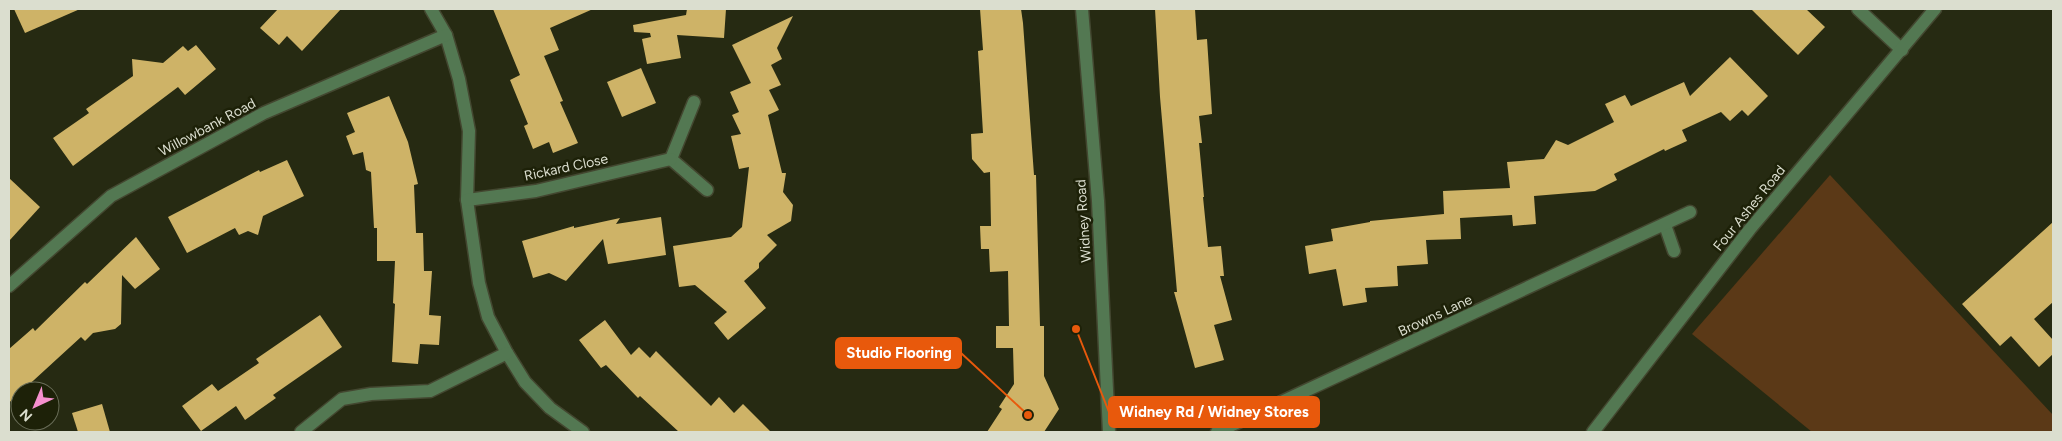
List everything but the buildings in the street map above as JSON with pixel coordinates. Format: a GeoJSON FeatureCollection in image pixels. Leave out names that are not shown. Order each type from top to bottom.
{"type":"FeatureCollection","features":[{"type":"Feature","properties":{"kind":"street"},"geometry":{"type":"LineString","coordinates":[[431,9],[446,35],[460,79],[469,131],[467,200],[479,284],[488,317],[525,382],[550,408],[583,432]]}},
{"type":"Feature","properties":{"kind":"street","name":"Widney Road"},"geometry":{"type":"LineString","coordinates":[[1082,9],[1098,201],[1109,432]]}},
{"type":"Feature","properties":{"kind":"street"},"geometry":{"type":"LineString","coordinates":[[1858,9],[1902,50]]}},
{"type":"Feature","properties":{"kind":"street","name":"Four Ashes Road"},"geometry":{"type":"LineString","coordinates":[[1593,432],[1750,229],[1935,9]]}},
{"type":"Feature","properties":{"kind":"street","name":"Willowbank Road"},"geometry":{"type":"LineString","coordinates":[[9,286],[111,196],[264,113],[446,35]]}},
{"type":"Feature","properties":{"kind":"street"},"geometry":{"type":"LineString","coordinates":[[694,102],[671,158],[707,190]]}},
{"type":"Feature","properties":{"kind":"street","name":"Rickard Close"},"geometry":{"type":"LineString","coordinates":[[467,200],[536,191],[671,158]]}},
{"type":"Feature","properties":{"kind":"street","name":"Browns Lane"},"geometry":{"type":"LineString","coordinates":[[1217,432],[1690,212]]}},
{"type":"Feature","properties":{"kind":"street"},"geometry":{"type":"LineString","coordinates":[[1665,225],[1674,251]]}},
{"type":"Feature","properties":{"kind":"street"},"geometry":{"type":"LineString","coordinates":[[301,432],[342,399],[371,394],[430,391],[507,353]]}},
{"type":"Feature","properties":{"kind":"shaded area"},"geometry":{"type":"Polygon","coordinates":[[[1830,175],[2053,415],[2053,432],[1812,432],[1692,334],[1830,175]]]}},
{"type":"Feature","properties":{"kind":"place","name":"Widney Rd / Widney Stores"},"geometry":{"type":"Point","coordinates":[1076,329]}},
{"type":"Feature","properties":{"kind":"place","name":"Studio Flooring"},"geometry":{"type":"Point","coordinates":[1028,415]}}]}
